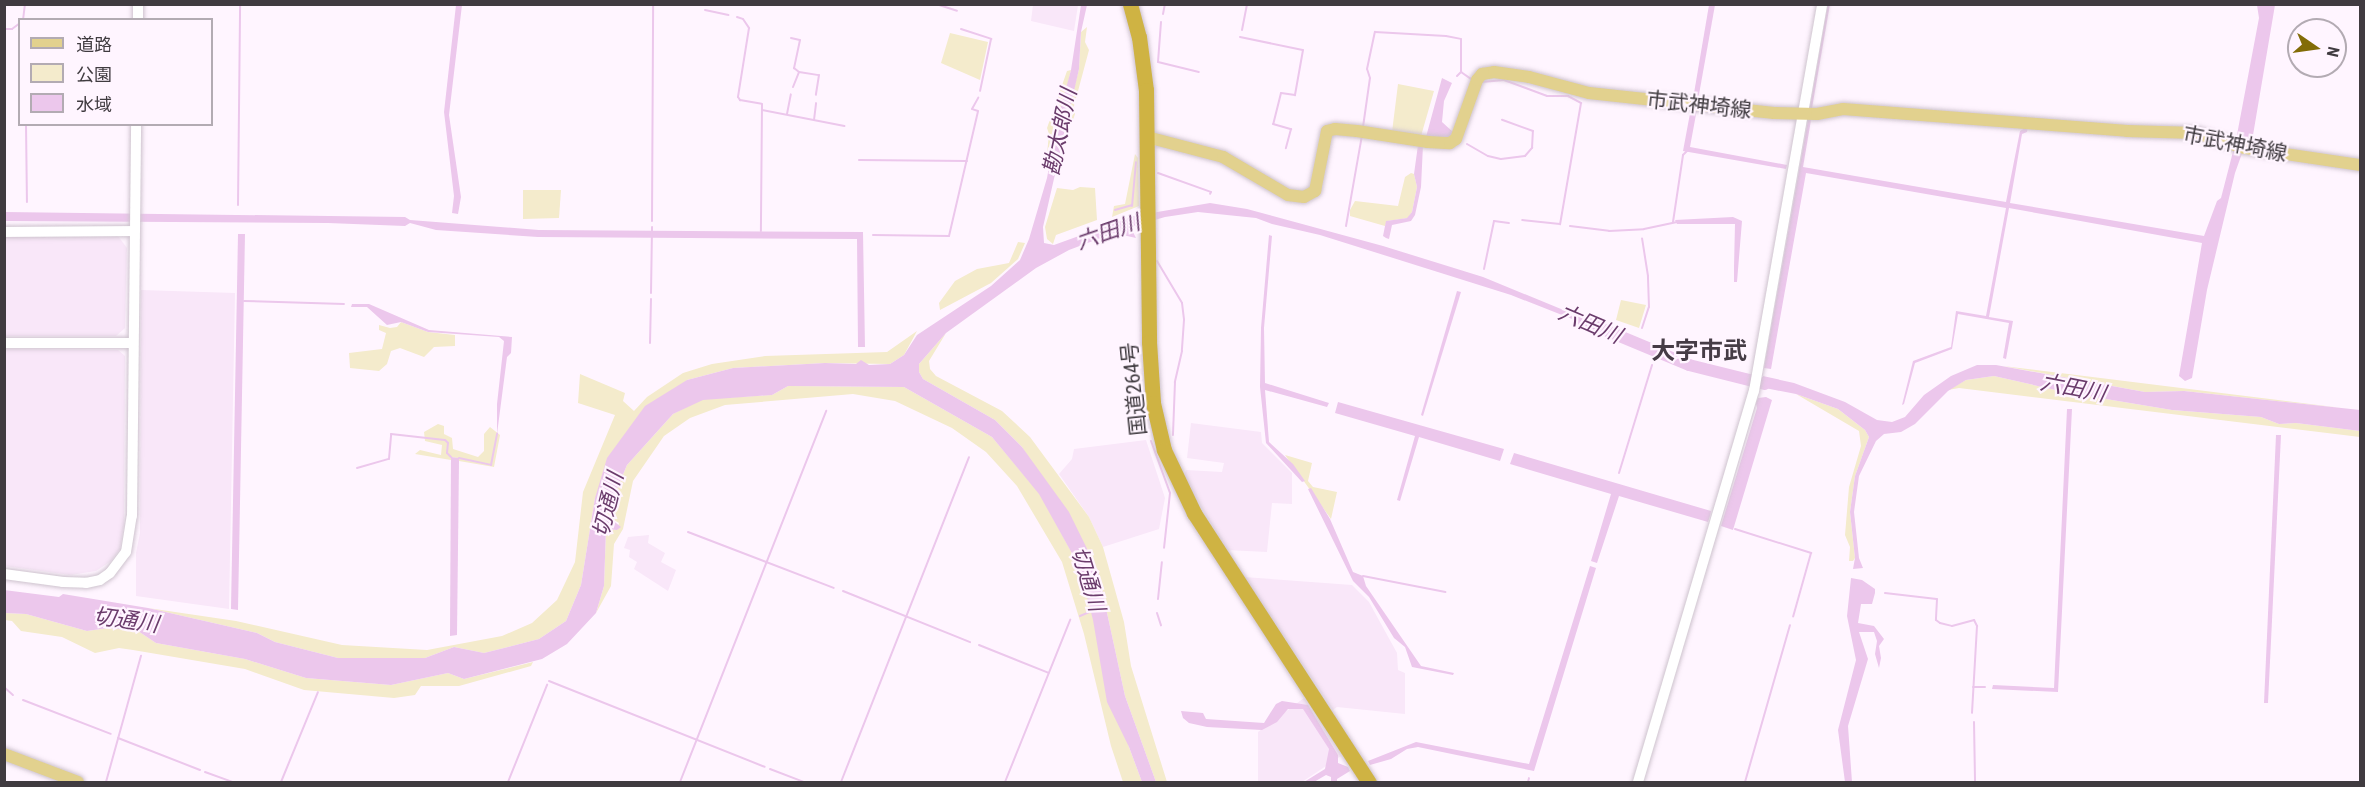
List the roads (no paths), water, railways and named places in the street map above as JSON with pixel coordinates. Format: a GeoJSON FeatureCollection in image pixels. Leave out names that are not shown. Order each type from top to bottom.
{"type":"FeatureCollection","features":[{"type":"Feature","properties":{"kind":"highway","name":"国道264号"},"geometry":{"type":"LineString","coordinates":[[1130,4],[1144,65],[1153,403],[1171,469],[1219,553],[1369,783]]}},
{"type":"Feature","properties":{"kind":"main road","name":"市武神埼線"},"geometry":{"type":"LineString","coordinates":[[1147,136],[1223,157],[1288,195],[1304,197],[1315,191],[1327,131],[1335,129],[1357,131],[1428,142],[1450,143],[1456,140],[1477,80],[1488,72],[1511,73],[1589,93],[1803,115],[1834,109],[1893,111],[2127,131],[2181,132],[2203,135],[2240,146],[2361,165]]}},
{"type":"Feature","properties":{"kind":"main road"},"geometry":{"type":"LineString","coordinates":[[4,754],[78,783]]}},
{"type":"Feature","properties":{"kind":"street"},"geometry":{"type":"LineString","coordinates":[[1638,783],[1754,391],[1822,4]]}},
{"type":"Feature","properties":{"kind":"street"},"geometry":{"type":"LineString","coordinates":[[4,574],[63,582],[86,583],[100,580],[110,573],[123,558],[129,539],[132,516],[136,126]]}},
{"type":"Feature","properties":{"kind":"street"},"geometry":{"type":"LineString","coordinates":[[4,232],[134,228]]}},
{"type":"Feature","properties":{"kind":"street"},"geometry":{"type":"LineString","coordinates":[[4,343],[132,343]]}},
{"type":"Feature","properties":{"kind":"water"},"geometry":{"type":"Polygon","coordinates":[[[456,5],[462,5],[449,115],[461,197],[458,214],[452,213],[454,196],[444,112],[456,5]]]}},
{"type":"Feature","properties":{"kind":"water"},"geometry":{"type":"Polygon","coordinates":[[[1081,5],[1087,5],[1081,32],[1079,69],[1043,227],[1044,243],[1054,245],[1134,216],[1210,203],[1247,209],[1383,246],[1483,277],[1595,323],[1595,328],[1511,295],[1320,235],[1256,218],[1198,212],[1165,217],[1134,226],[1132,230],[1136,238],[1114,233],[1069,250],[1036,268],[946,333],[919,364],[919,372],[923,379],[995,420],[1022,447],[1069,512],[1098,571],[1125,696],[1156,782],[1142,782],[1129,747],[1107,702],[1093,620],[1079,566],[1039,494],[992,437],[904,387],[788,386],[772,395],[703,400],[673,414],[627,465],[606,515],[621,527],[617,530],[606,529],[604,586],[596,613],[567,644],[542,659],[464,679],[448,673],[391,685],[306,678],[245,659],[156,643],[138,631],[108,628],[87,631],[26,614],[5,613],[4,590],[59,597],[63,594],[148,608],[257,633],[275,642],[338,658],[425,658],[454,647],[484,653],[539,639],[566,621],[581,585],[595,498],[607,458],[645,406],[687,380],[733,368],[825,363],[856,364],[861,360],[869,365],[890,364],[904,355],[917,335],[991,286],[1020,260],[1029,239],[1047,178],[1057,121],[1071,70],[1081,5]]]}},
{"type":"Feature","properties":{"kind":"water"},"geometry":{"type":"Polygon","coordinates":[[[1709,5],[1715,5],[1698,100],[1693,99],[1709,5]]]}},
{"type":"Feature","properties":{"kind":"water"},"geometry":{"type":"Polygon","coordinates":[[[2257,5],[2275,5],[2252,141],[2245,145],[2235,173],[2207,290],[2192,378],[2185,381],[2179,376],[2202,243],[2009,208],[1989,317],[2013,321],[2006,359],[2003,358],[2009,323],[1958,314],[1952,349],[1915,363],[1902,405],[1913,361],[1951,347],[1956,311],[1986,316],[2006,208],[1806,173],[1771,369],[1764,368],[1808,120],[1811,120],[1803,167],[2006,202],[2020,131],[2028,126],[2027,132],[2022,134],[2010,203],[2204,236],[2217,201],[2221,198],[2236,140],[2259,18],[2257,5]]]}},
{"type":"Feature","properties":{"kind":"water"},"geometry":{"type":"Polygon","coordinates":[[[1442,78],[1452,83],[1444,101],[1442,122],[1453,132],[1448,139],[1426,137],[1442,78]]]}},
{"type":"Feature","properties":{"kind":"water"},"geometry":{"type":"Polygon","coordinates":[[[1691,108],[1697,109],[1690,147],[1787,165],[1786,169],[1683,151],[1691,108]]]}},
{"type":"Feature","properties":{"kind":"water"},"geometry":{"type":"Polygon","coordinates":[[[1418,145],[1423,145],[1421,187],[1415,215],[1411,221],[1392,225],[1389,239],[1383,236],[1386,221],[1407,218],[1412,212],[1417,187],[1414,174],[1418,145]]]}},
{"type":"Feature","properties":{"kind":"water"},"geometry":{"type":"Polygon","coordinates":[[[5,212],[405,217],[410,220],[539,230],[863,232],[865,347],[858,347],[857,239],[538,237],[436,230],[410,223],[405,226],[328,223],[5,221],[5,212]]]}},
{"type":"Feature","properties":{"kind":"water"},"geometry":{"type":"Polygon","coordinates":[[[1733,217],[1742,221],[1737,282],[1734,282],[1735,224],[1677,224],[1675,220],[1733,217]]]}},
{"type":"Feature","properties":{"kind":"water"},"geometry":{"type":"Polygon","coordinates":[[[238,234],[245,234],[238,610],[231,609],[238,234]]]}},
{"type":"Feature","properties":{"kind":"water"},"geometry":{"type":"Polygon","coordinates":[[[1269,235],[1272,236],[1264,328],[1265,383],[1329,403],[1327,407],[1265,390],[1269,442],[1293,464],[1305,481],[1302,482],[1266,443],[1260,387],[1261,328],[1269,235]]]}},
{"type":"Feature","properties":{"kind":"water"},"geometry":{"type":"Polygon","coordinates":[[[1457,291],[1461,292],[1423,416],[1421,415],[1457,291]]]}},
{"type":"Feature","properties":{"kind":"water"},"geometry":{"type":"Polygon","coordinates":[[[352,304],[369,304],[429,330],[512,337],[511,353],[507,357],[497,434],[497,404],[504,341],[499,337],[428,332],[401,322],[387,325],[367,307],[351,307],[352,304]]]}},
{"type":"Feature","properties":{"kind":"water"},"geometry":{"type":"Polygon","coordinates":[[[1977,365],[1996,365],[2145,392],[2184,391],[2360,410],[2360,431],[2296,423],[2279,424],[2261,417],[2172,410],[2082,395],[2070,397],[2060,391],[1994,376],[1966,380],[1948,391],[1915,424],[1901,432],[1884,434],[1876,441],[1859,476],[1854,512],[1859,558],[1863,568],[1853,569],[1855,558],[1850,512],[1855,476],[1869,437],[1865,430],[1838,409],[1796,394],[1760,387],[1763,376],[1794,383],[1845,402],[1877,420],[1892,422],[1905,417],[1924,395],[1951,376],[1977,365]]]}},
{"type":"Feature","properties":{"kind":"water"},"geometry":{"type":"Polygon","coordinates":[[[1766,397],[1772,400],[1733,530],[1721,526],[1757,408],[1756,403],[1758,398],[1766,397]]]}},
{"type":"Feature","properties":{"kind":"water"},"geometry":{"type":"Polygon","coordinates":[[[1338,402],[1504,449],[1500,461],[1419,437],[1400,501],[1397,500],[1415,436],[1335,413],[1338,402]]]}},
{"type":"Feature","properties":{"kind":"water"},"geometry":{"type":"Polygon","coordinates":[[[2067,409],[2072,409],[2058,692],[1992,689],[1993,685],[2054,688],[2067,409]]]}},
{"type":"Feature","properties":{"kind":"water"},"geometry":{"type":"Polygon","coordinates":[[[2276,435],[2281,435],[2268,703],[2264,703],[2276,435]]]}},
{"type":"Feature","properties":{"kind":"water"},"geometry":{"type":"Polygon","coordinates":[[[1514,453],[1711,511],[1708,522],[1619,496],[1597,563],[1591,561],[1611,494],[1510,464],[1514,453]]]}},
{"type":"Feature","properties":{"kind":"water"},"geometry":{"type":"Polygon","coordinates":[[[451,457],[459,458],[459,461],[457,635],[450,636],[451,457]]]}},
{"type":"Feature","properties":{"kind":"water"},"geometry":{"type":"Polygon","coordinates":[[[1311,488],[1330,519],[1353,572],[1363,576],[1366,586],[1421,666],[1454,673],[1453,675],[1412,667],[1405,647],[1394,638],[1369,597],[1353,581],[1308,489],[1311,488]]]}},
{"type":"Feature","properties":{"kind":"water"},"geometry":{"type":"Polygon","coordinates":[[[1590,566],[1596,568],[1534,771],[1418,747],[1407,749],[1391,759],[1370,765],[1368,761],[1416,742],[1529,764],[1590,566]]]}},
{"type":"Feature","properties":{"kind":"water"},"geometry":{"type":"Polygon","coordinates":[[[1851,578],[1862,580],[1875,589],[1872,604],[1861,604],[1858,623],[1874,626],[1884,639],[1879,646],[1881,658],[1879,668],[1875,654],[1877,641],[1874,632],[1859,632],[1868,659],[1848,726],[1852,782],[1845,782],[1838,730],[1856,660],[1847,616],[1851,578]]]}},
{"type":"Feature","properties":{"kind":"water"},"geometry":{"type":"Polygon","coordinates":[[[1282,701],[1308,705],[1338,755],[1338,763],[1348,767],[1350,771],[1337,779],[1337,782],[1331,782],[1331,777],[1326,775],[1314,782],[1304,782],[1325,769],[1329,749],[1303,709],[1288,709],[1277,722],[1262,730],[1207,727],[1189,723],[1183,718],[1181,711],[1203,713],[1206,719],[1264,723],[1276,704],[1282,701]]]}},
{"type":"Feature","properties":{"kind":"waterway"},"geometry":{"type":"LineString","coordinates":[[23,18],[25,4]]}},
{"type":"Feature","properties":{"kind":"waterway"},"geometry":{"type":"LineString","coordinates":[[238,205],[240,4]]}},
{"type":"Feature","properties":{"kind":"waterway"},"geometry":{"type":"LineString","coordinates":[[652,221],[653,4]]}},
{"type":"Feature","properties":{"kind":"waterway"},"geometry":{"type":"LineString","coordinates":[[936,4],[957,11]]}},
{"type":"Feature","properties":{"kind":"waterway"},"geometry":{"type":"LineString","coordinates":[[1163,14],[1165,4]]}},
{"type":"Feature","properties":{"kind":"waterway"},"geometry":{"type":"LineString","coordinates":[[1242,30],[1247,4]]}},
{"type":"Feature","properties":{"kind":"waterway"},"geometry":{"type":"LineString","coordinates":[[1811,108],[1829,4]]}},
{"type":"Feature","properties":{"kind":"waterway"},"geometry":{"type":"LineString","coordinates":[[705,10],[728,15]]}},
{"type":"Feature","properties":{"kind":"waterway"},"geometry":{"type":"LineString","coordinates":[[737,17],[743,19],[749,28],[738,97],[740,100],[762,104],[761,231]]}},
{"type":"Feature","properties":{"kind":"waterway"},"geometry":{"type":"LineString","coordinates":[[1161,22],[1158,62],[1199,72]]}},
{"type":"Feature","properties":{"kind":"waterway"},"geometry":{"type":"LineString","coordinates":[[4,29],[12,29],[18,24]]}},
{"type":"Feature","properties":{"kind":"waterway"},"geometry":{"type":"LineString","coordinates":[[961,29],[991,39],[980,91]]}},
{"type":"Feature","properties":{"kind":"waterway"},"geometry":{"type":"LineString","coordinates":[[1363,127],[1370,78],[1367,69],[1375,32],[1461,39],[1461,72],[1471,79]]}},
{"type":"Feature","properties":{"kind":"waterway"},"geometry":{"type":"LineString","coordinates":[[1240,37],[1303,50],[1295,95],[1281,93],[1273,124],[1291,129],[1286,148]]}},
{"type":"Feature","properties":{"kind":"waterway"},"geometry":{"type":"LineString","coordinates":[[791,38],[800,40],[794,68],[799,72],[819,75],[816,95]]}},
{"type":"Feature","properties":{"kind":"waterway"},"geometry":{"type":"LineString","coordinates":[[793,87],[799,72]]}},
{"type":"Feature","properties":{"kind":"waterway"},"geometry":{"type":"LineString","coordinates":[[1457,76],[1461,72]]}},
{"type":"Feature","properties":{"kind":"waterway"},"geometry":{"type":"LineString","coordinates":[[1482,82],[1504,80],[1547,96],[1568,96],[1581,103],[1560,224],[1522,220]]}},
{"type":"Feature","properties":{"kind":"waterway"},"geometry":{"type":"LineString","coordinates":[[787,114],[791,94]]}},
{"type":"Feature","properties":{"kind":"waterway"},"geometry":{"type":"LineString","coordinates":[[873,235],[949,236],[978,111],[972,109],[978,98]]}},
{"type":"Feature","properties":{"kind":"waterway"},"geometry":{"type":"LineString","coordinates":[[814,120],[816,103]]}},
{"type":"Feature","properties":{"kind":"waterway"},"geometry":{"type":"LineString","coordinates":[[762,110],[844,126]]}},
{"type":"Feature","properties":{"kind":"waterway"},"geometry":{"type":"LineString","coordinates":[[1467,144],[1488,156],[1501,159],[1525,156],[1532,148],[1533,131],[1502,120]]}},
{"type":"Feature","properties":{"kind":"waterway"},"geometry":{"type":"LineString","coordinates":[[26,126],[27,202]]}},
{"type":"Feature","properties":{"kind":"waterway"},"geometry":{"type":"LineString","coordinates":[[1346,226],[1362,135]]}},
{"type":"Feature","properties":{"kind":"waterway"},"geometry":{"type":"LineString","coordinates":[[1673,222],[1683,155],[1688,150]]}},
{"type":"Feature","properties":{"kind":"waterway"},"geometry":{"type":"LineString","coordinates":[[859,160],[967,161]]}},
{"type":"Feature","properties":{"kind":"waterway"},"geometry":{"type":"LineString","coordinates":[[1132,206],[1136,162]]}},
{"type":"Feature","properties":{"kind":"waterway"},"geometry":{"type":"LineString","coordinates":[[1158,173],[1211,192],[1210,194]]}},
{"type":"Feature","properties":{"kind":"waterway"},"geometry":{"type":"LineString","coordinates":[[1115,210],[1132,205]]}},
{"type":"Feature","properties":{"kind":"waterway"},"geometry":{"type":"LineString","coordinates":[[1484,269],[1494,221],[1509,223]]}},
{"type":"Feature","properties":{"kind":"waterway"},"geometry":{"type":"LineString","coordinates":[[1570,226],[1609,231],[1644,229],[1678,222]]}},
{"type":"Feature","properties":{"kind":"waterway"},"geometry":{"type":"LineString","coordinates":[[651,293],[652,227]]}},
{"type":"Feature","properties":{"kind":"waterway"},"geometry":{"type":"LineString","coordinates":[[1642,238],[1648,276],[1649,307],[1642,328]]}},
{"type":"Feature","properties":{"kind":"waterway"},"geometry":{"type":"LineString","coordinates":[[1157,261],[1182,303],[1184,320],[1182,351],[1175,382],[1173,435]]}},
{"type":"Feature","properties":{"kind":"waterway"},"geometry":{"type":"LineString","coordinates":[[650,343],[651,299]]}},
{"type":"Feature","properties":{"kind":"waterway"},"geometry":{"type":"LineString","coordinates":[[244,301],[344,304]]}},
{"type":"Feature","properties":{"kind":"waterway","name":"六田川"},"geometry":{"type":"LineString","coordinates":[[1581,320],[1689,365],[1765,384]]}},
{"type":"Feature","properties":{"kind":"waterway"},"geometry":{"type":"LineString","coordinates":[[1619,473],[1652,365]]}},
{"type":"Feature","properties":{"kind":"waterway"},"geometry":{"type":"LineString","coordinates":[[680,782],[826,411]]}},
{"type":"Feature","properties":{"kind":"waterway"},"geometry":{"type":"LineString","coordinates":[[357,468],[389,459],[391,434],[445,440],[448,443],[447,453],[451,457]]}},
{"type":"Feature","properties":{"kind":"waterway"},"geometry":{"type":"LineString","coordinates":[[459,458],[491,465],[497,434]]}},
{"type":"Feature","properties":{"kind":"waterway"},"geometry":{"type":"LineString","coordinates":[[1151,441],[1170,493],[1164,548]]}},
{"type":"Feature","properties":{"kind":"waterway"},"geometry":{"type":"LineString","coordinates":[[841,782],[969,457]]}},
{"type":"Feature","properties":{"kind":"waterway"},"geometry":{"type":"LineString","coordinates":[[1735,529],[1811,553],[1793,617]]}},
{"type":"Feature","properties":{"kind":"waterway"},"geometry":{"type":"LineString","coordinates":[[688,532],[834,588]]}},
{"type":"Feature","properties":{"kind":"waterway"},"geometry":{"type":"LineString","coordinates":[[1158,599],[1162,562]]}},
{"type":"Feature","properties":{"kind":"waterway"},"geometry":{"type":"LineString","coordinates":[[1363,576],[1445,592]]}},
{"type":"Feature","properties":{"kind":"waterway"},"geometry":{"type":"LineString","coordinates":[[843,591],[970,642]]}},
{"type":"Feature","properties":{"kind":"waterway"},"geometry":{"type":"LineString","coordinates":[[1885,593],[1937,599],[1936,620],[1940,623],[1952,626],[1974,620],[1977,626],[1972,713]]}},
{"type":"Feature","properties":{"kind":"waterway","name":"切通川"},"geometry":{"type":"LineString","coordinates":[[1080,616],[1094,610]]}},
{"type":"Feature","properties":{"kind":"waterway"},"geometry":{"type":"LineString","coordinates":[[1157,613],[1161,625]]}},
{"type":"Feature","properties":{"kind":"waterway"},"geometry":{"type":"LineString","coordinates":[[1005,782],[1070,620]]}},
{"type":"Feature","properties":{"kind":"waterway"},"geometry":{"type":"LineString","coordinates":[[1745,782],[1790,625]]}},
{"type":"Feature","properties":{"kind":"waterway"},"geometry":{"type":"LineString","coordinates":[[979,645],[1049,673]]}},
{"type":"Feature","properties":{"kind":"waterway"},"geometry":{"type":"LineString","coordinates":[[106,782],[141,656]]}},
{"type":"Feature","properties":{"kind":"waterway"},"geometry":{"type":"LineString","coordinates":[[549,681],[765,767]]}},
{"type":"Feature","properties":{"kind":"waterway"},"geometry":{"type":"LineString","coordinates":[[508,782],[547,685]]}},
{"type":"Feature","properties":{"kind":"waterway"},"geometry":{"type":"LineString","coordinates":[[4,687],[13,695]]}},
{"type":"Feature","properties":{"kind":"waterway"},"geometry":{"type":"LineString","coordinates":[[1973,687],[1985,687]]}},
{"type":"Feature","properties":{"kind":"waterway"},"geometry":{"type":"LineString","coordinates":[[281,782],[318,692]]}},
{"type":"Feature","properties":{"kind":"waterway"},"geometry":{"type":"LineString","coordinates":[[23,700],[111,734]]}},
{"type":"Feature","properties":{"kind":"waterway"},"geometry":{"type":"LineString","coordinates":[[1974,722],[1975,782]]}},
{"type":"Feature","properties":{"kind":"waterway"},"geometry":{"type":"LineString","coordinates":[[118,738],[200,770]]}},
{"type":"Feature","properties":{"kind":"waterway"},"geometry":{"type":"LineString","coordinates":[[770,769],[804,782]]}},
{"type":"Feature","properties":{"kind":"waterway"},"geometry":{"type":"LineString","coordinates":[[205,772],[232,782]]}},
{"type":"Feature","properties":{"kind":"waterway"},"geometry":{"type":"LineString","coordinates":[[1528,782],[1529,778]]}},
{"type":"Feature","properties":{"kind":"district","name":"大字市武"},"geometry":{"type":"Point","coordinates":[1699,352]}},
{"type":"Feature","properties":{"kind":"water label","name":"勘太郎川"},"geometry":{"type":"Point","coordinates":[1060,132]}}]}
